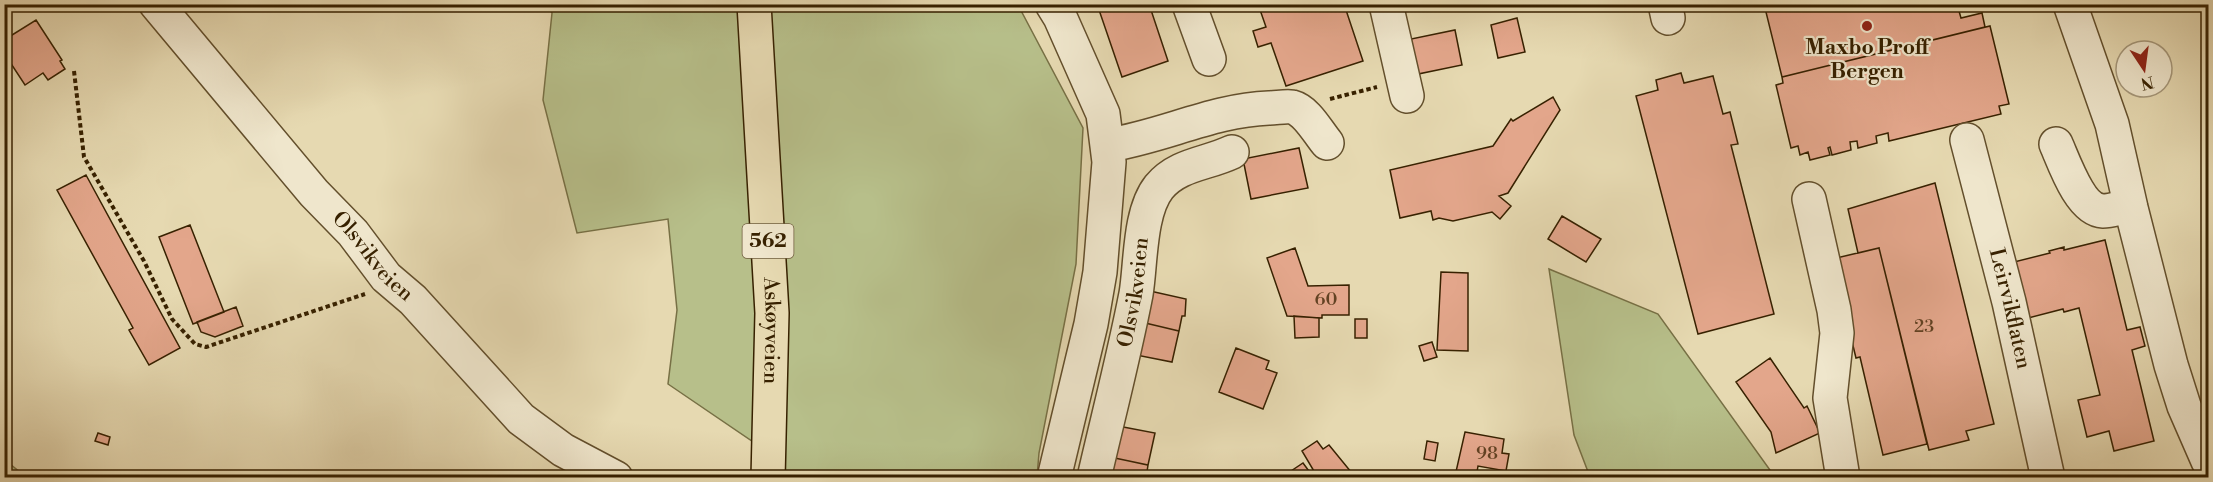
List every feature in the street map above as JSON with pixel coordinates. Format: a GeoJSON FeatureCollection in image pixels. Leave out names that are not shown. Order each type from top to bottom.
{"type":"FeatureCollection","features":[{"type":"Feature","properties":{"kind":"main road","name":"Askøyveien"},"geometry":{"type":"LineString","coordinates":[[754,4],[772,313],[768,477]]}},
{"type":"Feature","properties":{"kind":"street","name":"Olsvikveien"},"geometry":{"type":"LineString","coordinates":[[156,4],[314,192],[353,233],[388,279],[413,300],[521,419],[563,450],[616,477]]}},
{"type":"Feature","properties":{"kind":"street","name":"Olsvikveien"},"geometry":{"type":"LineString","coordinates":[[1052,4],[1060,16],[1102,114],[1109,162],[1100,272],[1091,324],[1054,477]]}},
{"type":"Feature","properties":{"kind":"street"},"geometry":{"type":"LineString","coordinates":[[1189,4],[1209,59]]}},
{"type":"Feature","properties":{"kind":"street"},"geometry":{"type":"LineString","coordinates":[[1386,4],[1405,86]]}},
{"type":"Feature","properties":{"kind":"street"},"geometry":{"type":"LineString","coordinates":[[2070,4],[2112,124],[2130,206],[2171,365],[2184,406],[2208,461]]}},
{"type":"Feature","properties":{"kind":"street"},"geometry":{"type":"LineString","coordinates":[[1108,145],[1130,142],[1225,114],[1253,109],[1291,107],[1304,113],[1326,142]]}},
{"type":"Feature","properties":{"kind":"street","name":"Olsvikveien"},"geometry":{"type":"LineString","coordinates":[[1094,477],[1135,296],[1143,237],[1153,198],[1158,189],[1175,172],[1222,164],[1233,132],[1225,114]]}},
{"type":"Feature","properties":{"kind":"street","name":"Leirvikflaten"},"geometry":{"type":"LineString","coordinates":[[1967,140],[2009,302],[2048,477]]}},
{"type":"Feature","properties":{"kind":"street"},"geometry":{"type":"LineString","coordinates":[[2056,144],[2071,180],[2091,206],[2101,211],[2130,206]]}},
{"type":"Feature","properties":{"kind":"street"},"geometry":{"type":"LineString","coordinates":[[1809,199],[1836,321],[1837,333],[1830,398],[1843,477]]}},
{"type":"Feature","properties":{"kind":"path"},"geometry":{"type":"LineString","coordinates":[[74,71],[84,157],[144,261],[172,319],[195,344],[206,347],[375,291],[388,279]]}},
{"type":"Feature","properties":{"kind":"path"},"geometry":{"type":"LineString","coordinates":[[1291,107],[1338,98],[1344,94],[1377,87],[1405,86]]}},
{"type":"Feature","properties":{"kind":"green space"},"geometry":{"type":"Polygon","coordinates":[[[547,5],[1018,5],[1083,128],[1076,264],[1039,453],[1037,477],[762,477],[759,446],[668,384],[677,310],[668,219],[577,233],[543,100],[552,13],[547,5]]]}},
{"type":"Feature","properties":{"kind":"green space"},"geometry":{"type":"Polygon","coordinates":[[[1549,269],[1658,314],[1775,477],[1590,477],[1574,435],[1549,269]]]}},
{"type":"Feature","properties":{"kind":"green space"},"geometry":{"type":"Polygon","coordinates":[[[5,460],[26,477],[5,477],[5,460]]]}},
{"type":"Feature","properties":{"kind":"building"},"geometry":{"type":"Polygon","coordinates":[[[1097,4],[1149,4],[1168,61],[1122,77],[1097,4]]]}},
{"type":"Feature","properties":{"kind":"building"},"geometry":{"type":"Polygon","coordinates":[[[1258,4],[1344,4],[1363,61],[1286,86],[1271,43],[1258,47],[1253,31],[1266,27],[1258,4]]]}},
{"type":"Feature","properties":{"kind":"building"},"geometry":{"type":"Polygon","coordinates":[[[1764,4],[1957,4],[1961,18],[1982,13],[1985,27],[1782,77],[1764,4]]]}},
{"type":"Feature","properties":{"kind":"building"},"geometry":{"type":"Polygon","coordinates":[[[1517,18],[1525,52],[1498,58],[1491,25],[1517,18]]]}},
{"type":"Feature","properties":{"kind":"building"},"geometry":{"type":"Polygon","coordinates":[[[36,20],[62,60],[60,61],[65,69],[48,80],[43,73],[25,85],[4,53],[4,40],[36,20]]]}},
{"type":"Feature","properties":{"kind":"building"},"geometry":{"type":"Polygon","coordinates":[[[1990,26],[2009,104],[1999,106],[2001,114],[1889,141],[1888,133],[1876,136],[1877,143],[1858,148],[1857,141],[1850,142],[1851,150],[1832,155],[1830,147],[1828,148],[1830,155],[1810,160],[1808,152],[1800,155],[1798,146],[1791,148],[1776,85],[1783,83],[1782,77],[1990,26]]]}},
{"type":"Feature","properties":{"kind":"building"},"geometry":{"type":"Polygon","coordinates":[[[1455,30],[1462,65],[1418,74],[1411,39],[1455,30]]]}},
{"type":"Feature","properties":{"kind":"building"},"geometry":{"type":"Polygon","coordinates":[[[1681,73],[1684,83],[1713,76],[1723,114],[1730,112],[1738,144],[1731,145],[1774,314],[1698,334],[1636,96],[1658,90],[1656,80],[1681,73]]]}},
{"type":"Feature","properties":{"kind":"building"},"geometry":{"type":"Polygon","coordinates":[[[1553,97],[1560,110],[1508,193],[1499,196],[1511,206],[1500,219],[1492,212],[1453,221],[1439,218],[1433,220],[1431,211],[1400,218],[1390,170],[1493,146],[1511,119],[1513,121],[1553,97]]]}},
{"type":"Feature","properties":{"kind":"building"},"geometry":{"type":"Polygon","coordinates":[[[1299,148],[1308,188],[1251,199],[1243,159],[1299,148]]]}},
{"type":"Feature","properties":{"kind":"building"},"geometry":{"type":"Polygon","coordinates":[[[86,175],[180,348],[149,365],[129,330],[133,328],[57,190],[86,175]]]}},
{"type":"Feature","properties":{"kind":"building"},"geometry":{"type":"Polygon","coordinates":[[[1935,183],[1994,424],[1966,431],[1969,440],[1929,450],[1879,248],[1858,253],[1848,209],[1935,183]]]}},
{"type":"Feature","properties":{"kind":"building"},"geometry":{"type":"Polygon","coordinates":[[[1562,216],[1601,239],[1586,262],[1548,239],[1562,216]]]}},
{"type":"Feature","properties":{"kind":"building"},"geometry":{"type":"Polygon","coordinates":[[[190,225],[224,312],[193,324],[159,237],[190,225]]]}},
{"type":"Feature","properties":{"kind":"building"},"geometry":{"type":"Polygon","coordinates":[[[2105,240],[2127,330],[2140,327],[2145,346],[2132,350],[2154,441],[2114,451],[2109,431],[2087,437],[2078,400],[2100,395],[2079,308],[2064,312],[2063,309],[2020,320],[2006,264],[2050,253],[2049,251],[2064,247],[2064,250],[2105,240]]]}},
{"type":"Feature","properties":{"kind":"building"},"geometry":{"type":"Polygon","coordinates":[[[1295,248],[1308,286],[1349,285],[1349,315],[1322,315],[1322,318],[1287,316],[1267,258],[1295,248]]]}},
{"type":"Feature","properties":{"kind":"building"},"geometry":{"type":"Polygon","coordinates":[[[1879,248],[1927,444],[1883,455],[1860,357],[1856,358],[1832,259],[1879,248]]]}},
{"type":"Feature","properties":{"kind":"building"},"geometry":{"type":"Polygon","coordinates":[[[1441,272],[1468,273],[1468,351],[1437,350],[1441,272]]]}},
{"type":"Feature","properties":{"kind":"building"},"geometry":{"type":"Polygon","coordinates":[[[1150,291],[1186,299],[1185,316],[1182,316],[1179,331],[1141,322],[1150,291]]]}},
{"type":"Feature","properties":{"kind":"building"},"geometry":{"type":"Polygon","coordinates":[[[236,307],[243,326],[215,337],[201,332],[197,322],[236,307]]]}},
{"type":"Feature","properties":{"kind":"building"},"geometry":{"type":"Polygon","coordinates":[[[1294,316],[1319,318],[1319,337],[1295,338],[1294,316]]]}},
{"type":"Feature","properties":{"kind":"building"},"geometry":{"type":"Polygon","coordinates":[[[1355,319],[1367,319],[1367,338],[1355,338],[1355,319]]]}},
{"type":"Feature","properties":{"kind":"building"},"geometry":{"type":"Polygon","coordinates":[[[1141,322],[1179,331],[1172,362],[1136,355],[1141,322]]]}},
{"type":"Feature","properties":{"kind":"building"},"geometry":{"type":"Polygon","coordinates":[[[1432,342],[1437,357],[1424,361],[1419,346],[1432,342]]]}},
{"type":"Feature","properties":{"kind":"building"},"geometry":{"type":"Polygon","coordinates":[[[1236,348],[1269,361],[1266,369],[1277,373],[1263,409],[1219,392],[1236,348]]]}},
{"type":"Feature","properties":{"kind":"building"},"geometry":{"type":"Polygon","coordinates":[[[1770,358],[1804,408],[1807,406],[1820,433],[1776,453],[1771,432],[1736,382],[1770,358]]]}},
{"type":"Feature","properties":{"kind":"building"},"geometry":{"type":"Polygon","coordinates":[[[1118,426],[1155,433],[1148,465],[1110,457],[1118,426]]]}},
{"type":"Feature","properties":{"kind":"building"},"geometry":{"type":"Polygon","coordinates":[[[1465,432],[1504,439],[1502,453],[1509,454],[1506,471],[1478,466],[1476,478],[1455,476],[1465,432]]]}},
{"type":"Feature","properties":{"kind":"building"},"geometry":{"type":"Polygon","coordinates":[[[98,433],[110,437],[108,445],[95,441],[98,433]]]}},
{"type":"Feature","properties":{"kind":"building"},"geometry":{"type":"Polygon","coordinates":[[[1317,441],[1323,449],[1329,445],[1356,478],[1318,478],[1302,451],[1317,441]]]}},
{"type":"Feature","properties":{"kind":"building"},"geometry":{"type":"Polygon","coordinates":[[[1427,441],[1438,443],[1435,461],[1424,459],[1427,441]]]}},
{"type":"Feature","properties":{"kind":"building"},"geometry":{"type":"Polygon","coordinates":[[[1110,457],[1148,465],[1146,478],[1108,478],[1110,457]]]}},
{"type":"Feature","properties":{"kind":"building"},"geometry":{"type":"Polygon","coordinates":[[[1303,463],[1314,478],[1282,477],[1303,463]]]}},
{"type":"Feature","properties":{"kind":"place","name":"Maxbo Proff Bergen"},"geometry":{"type":"Point","coordinates":[1867,26]}}]}
